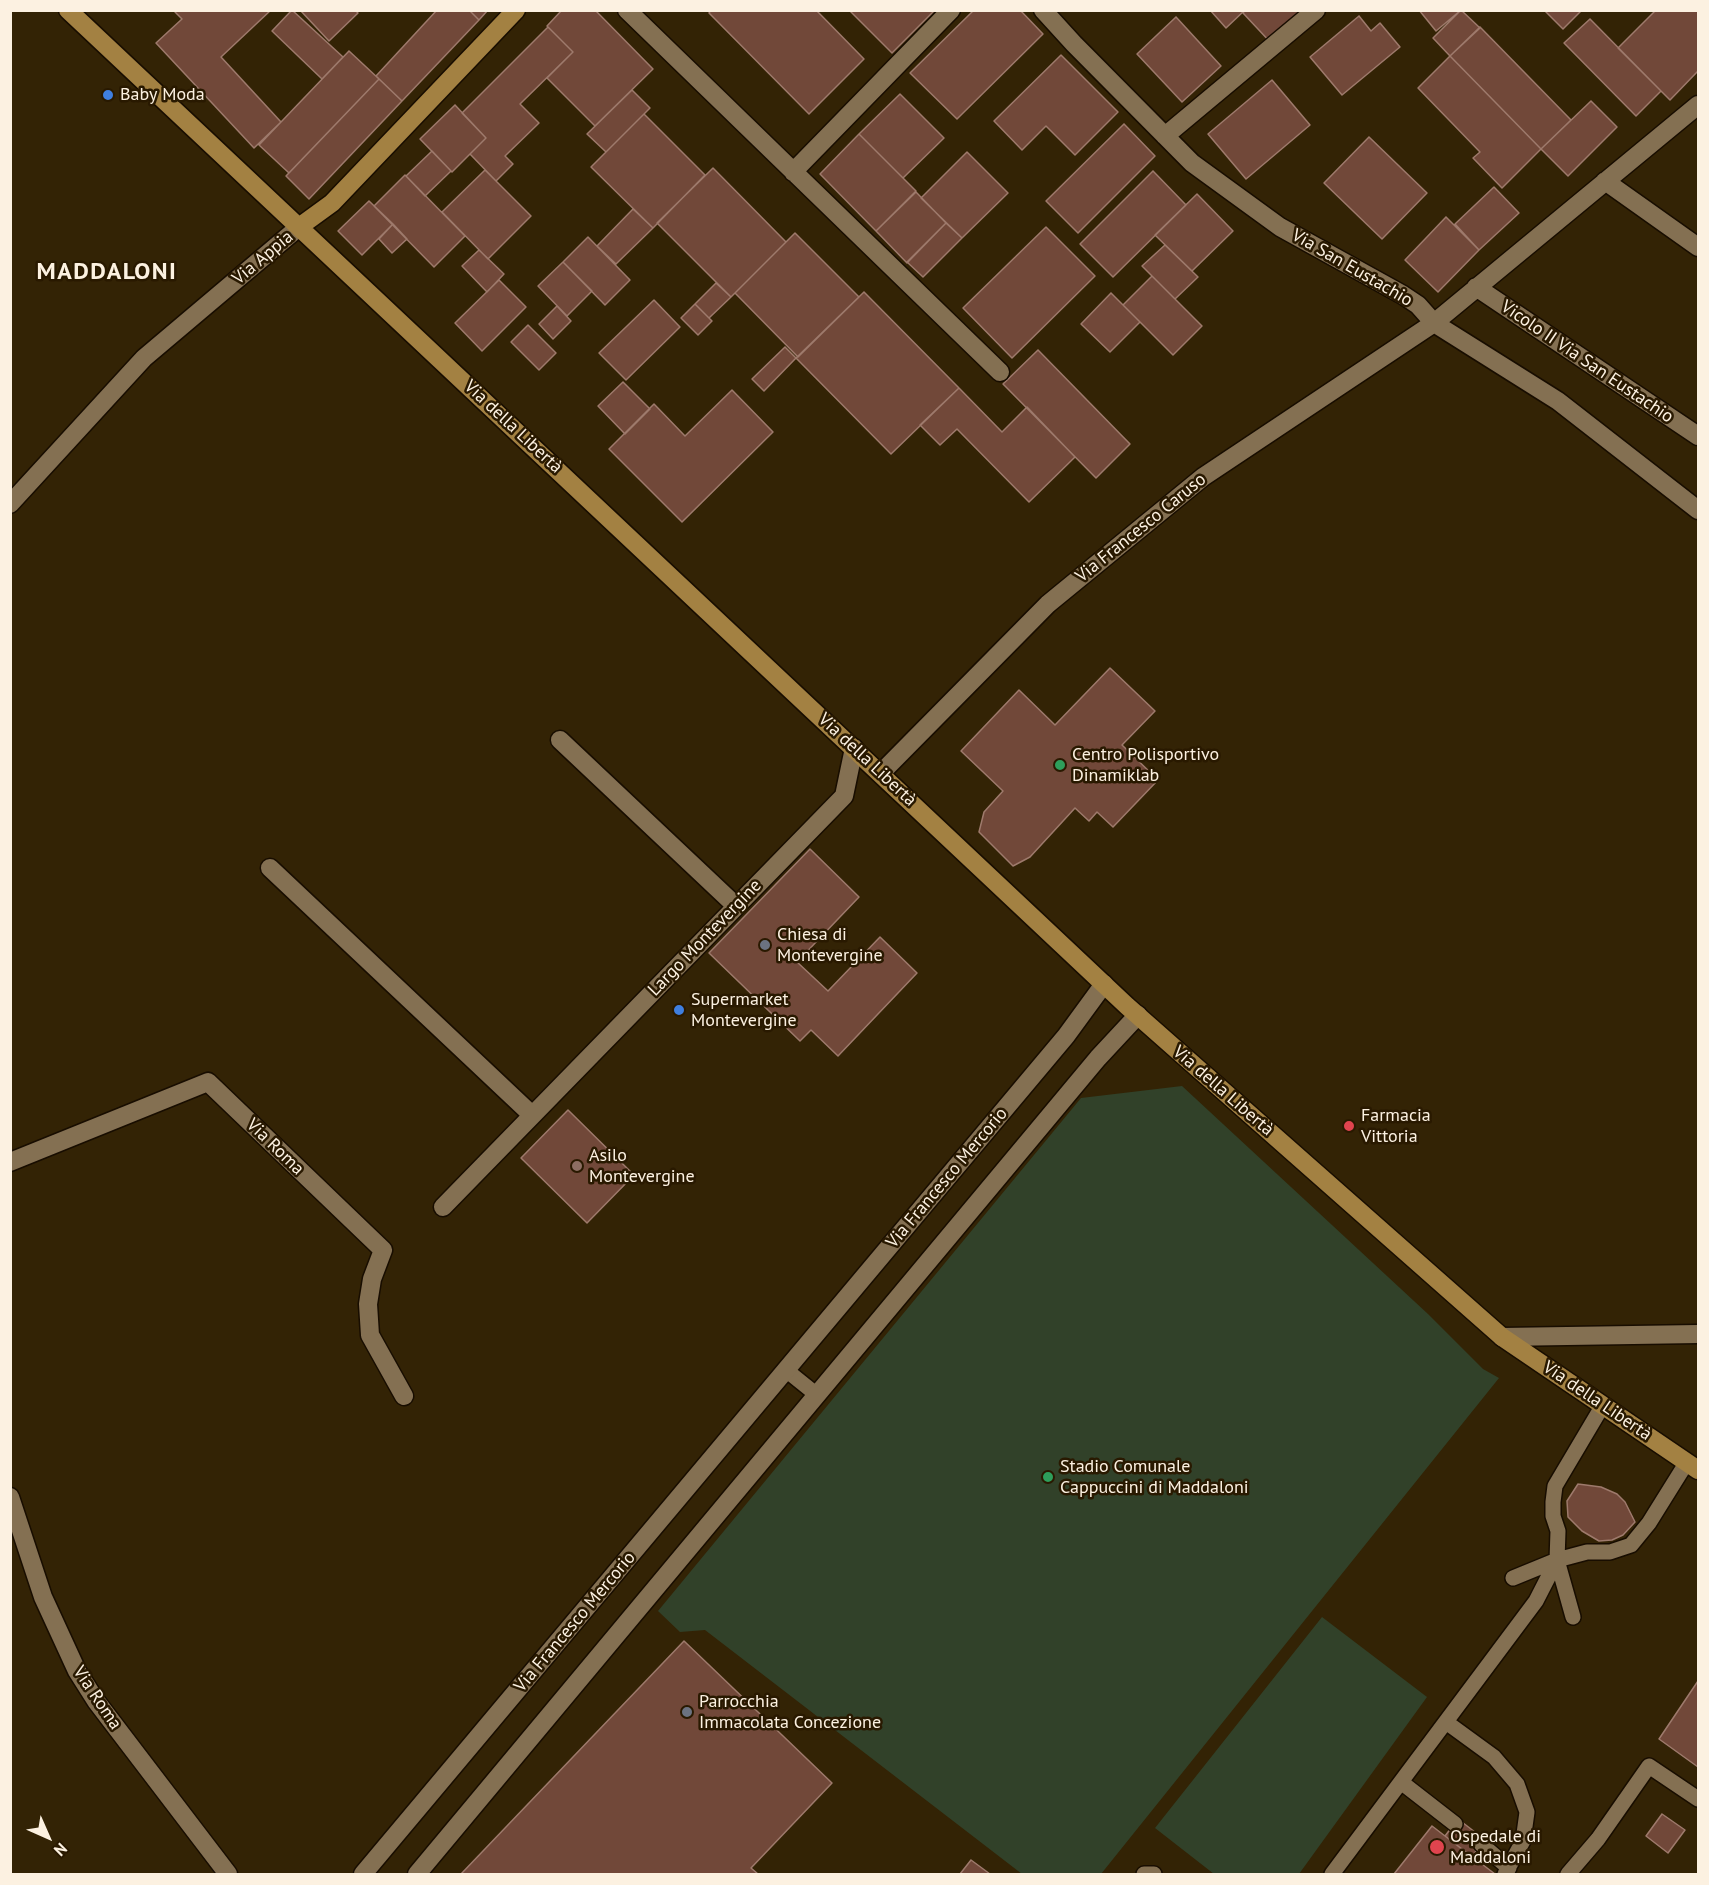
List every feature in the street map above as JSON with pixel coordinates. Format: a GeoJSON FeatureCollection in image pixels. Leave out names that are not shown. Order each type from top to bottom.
{"type":"FeatureCollection","features":[{"type":"Feature","properties":{"kind":"main road","name":"Via della Libertà"},"geometry":{"type":"LineString","coordinates":[[68,10],[1138,1016],[1502,1337],[1693,1466]]}},
{"type":"Feature","properties":{"kind":"main road","name":"Via Appia"},"geometry":{"type":"LineString","coordinates":[[299,227],[332,203],[516,10]]}},
{"type":"Feature","properties":{"kind":"street"},"geometry":{"type":"LineString","coordinates":[[627,10],[1000,372]]}},
{"type":"Feature","properties":{"kind":"street"},"geometry":{"type":"LineString","coordinates":[[794,172],[951,10]]}},
{"type":"Feature","properties":{"kind":"street","name":"Via San Eustachio"},"geometry":{"type":"LineString","coordinates":[[1043,10],[1192,163],[1280,227],[1403,295],[1418,305],[1434,322],[1558,400],[1698,510]]}},
{"type":"Feature","properties":{"kind":"street"},"geometry":{"type":"LineString","coordinates":[[1165,136],[1316,10]]}},
{"type":"Feature","properties":{"kind":"street"},"geometry":{"type":"LineString","coordinates":[[1434,322],[1698,105]]}},
{"type":"Feature","properties":{"kind":"street"},"geometry":{"type":"LineString","coordinates":[[1605,181],[1698,247]]}},
{"type":"Feature","properties":{"kind":"street","name":"Via Appia"},"geometry":{"type":"LineString","coordinates":[[10,504],[144,358],[299,227]]}},
{"type":"Feature","properties":{"kind":"street","name":"Vicolo II Via San Eustachio"},"geometry":{"type":"LineString","coordinates":[[1476,287],[1698,436]]}},
{"type":"Feature","properties":{"kind":"street","name":"Via Francesco Caruso"},"geometry":{"type":"LineString","coordinates":[[881,773],[1048,604],[1203,477],[1434,322]]}},
{"type":"Feature","properties":{"kind":"street"},"geometry":{"type":"LineString","coordinates":[[560,741],[736,906]]}},
{"type":"Feature","properties":{"kind":"street","name":"Largo Montevergine"},"geometry":{"type":"LineString","coordinates":[[443,1207],[844,796],[854,748]]}},
{"type":"Feature","properties":{"kind":"street"},"geometry":{"type":"LineString","coordinates":[[270,868],[532,1115]]}},
{"type":"Feature","properties":{"kind":"street","name":"Via Francesco Mercorio"},"geometry":{"type":"LineString","coordinates":[[363,1875],[1066,1036],[1104,984]]}},
{"type":"Feature","properties":{"kind":"street"},"geometry":{"type":"LineString","coordinates":[[417,1875],[1098,1058],[1138,1016]]}},
{"type":"Feature","properties":{"kind":"street","name":"Via Roma"},"geometry":{"type":"LineString","coordinates":[[10,1162],[208,1082],[384,1250],[372,1279],[368,1304],[370,1335],[404,1396]]}},
{"type":"Feature","properties":{"kind":"street"},"geometry":{"type":"LineString","coordinates":[[1502,1337],[1698,1334]]}},
{"type":"Feature","properties":{"kind":"street","name":"Via Roma"},"geometry":{"type":"LineString","coordinates":[[10,1497],[43,1597],[77,1671],[96,1701],[228,1875]]}},
{"type":"Feature","properties":{"kind":"lane"},"geometry":{"type":"LineString","coordinates":[[786,1370],[817,1395]]}},
{"type":"Feature","properties":{"kind":"lane"},"geometry":{"type":"LineString","coordinates":[[1573,1617],[1557,1560],[1558,1531],[1553,1516],[1552,1502],[1556,1486],[1603,1405]]}},
{"type":"Feature","properties":{"kind":"lane"},"geometry":{"type":"LineString","coordinates":[[1513,1578],[1557,1560],[1587,1552],[1610,1552],[1631,1545],[1693,1466]]}},
{"type":"Feature","properties":{"kind":"lane"},"geometry":{"type":"LineString","coordinates":[[1332,1875],[1536,1601],[1557,1560]]}},
{"type":"Feature","properties":{"kind":"lane"},"geometry":{"type":"LineString","coordinates":[[1446,1722],[1494,1757],[1517,1784],[1527,1812],[1523,1841],[1507,1871],[1481,1844]]}},
{"type":"Feature","properties":{"kind":"lane"},"geometry":{"type":"LineString","coordinates":[[1568,1875],[1598,1839],[1649,1766],[1698,1799]]}},
{"type":"Feature","properties":{"kind":"lane"},"geometry":{"type":"LineString","coordinates":[[1401,1782],[1455,1824]]}},
{"type":"Feature","properties":{"kind":"lane"},"geometry":{"type":"LineString","coordinates":[[1144,1875],[1154,1875]]}},
{"type":"Feature","properties":{"kind":"green space"},"geometry":{"type":"Polygon","coordinates":[[[1182,1086],[1428,1314],[1483,1369],[1499,1378],[1101,1874],[1022,1874],[705,1630],[680,1632],[658,1611],[1081,1098],[1182,1086]]]}},
{"type":"Feature","properties":{"kind":"green space"},"geometry":{"type":"Polygon","coordinates":[[[1322,1617],[1427,1697],[1299,1874],[1214,1874],[1155,1828],[1322,1617]]]}},
{"type":"Feature","properties":{"kind":"building"},"geometry":{"type":"Polygon","coordinates":[[[176,10],[271,10],[221,57],[281,122],[254,148],[156,43],[182,19],[175,12],[176,10]]]}},
{"type":"Feature","properties":{"kind":"building"},"geometry":{"type":"Polygon","coordinates":[[[292,10],[343,57],[322,79],[272,31],[292,10]]]}},
{"type":"Feature","properties":{"kind":"building"},"geometry":{"type":"Polygon","coordinates":[[[300,10],[355,10],[358,13],[329,41],[300,10]]]}},
{"type":"Feature","properties":{"kind":"building"},"geometry":{"type":"Polygon","coordinates":[[[437,10],[469,10],[479,20],[402,101],[376,76],[437,10]]]}},
{"type":"Feature","properties":{"kind":"building"},"geometry":{"type":"Polygon","coordinates":[[[469,10],[488,10],[479,20],[469,10]]]}},
{"type":"Feature","properties":{"kind":"building"},"geometry":{"type":"Polygon","coordinates":[[[562,10],[595,10],[653,69],[595,126],[547,78],[573,52],[547,26],[562,10]]]}},
{"type":"Feature","properties":{"kind":"building"},"geometry":{"type":"Polygon","coordinates":[[[711,10],[816,10],[864,59],[809,114],[709,13],[711,10]]]}},
{"type":"Feature","properties":{"kind":"building"},"geometry":{"type":"Polygon","coordinates":[[[849,10],[935,10],[892,53],[849,10]]]}},
{"type":"Feature","properties":{"kind":"building"},"geometry":{"type":"Polygon","coordinates":[[[974,10],[1020,10],[1043,34],[957,119],[910,73],[974,10]]]}},
{"type":"Feature","properties":{"kind":"building"},"geometry":{"type":"Polygon","coordinates":[[[1210,10],[1245,10],[1226,28],[1210,10]]]}},
{"type":"Feature","properties":{"kind":"building"},"geometry":{"type":"Polygon","coordinates":[[[1245,10],[1308,10],[1272,44],[1243,13],[1245,10]]]}},
{"type":"Feature","properties":{"kind":"building"},"geometry":{"type":"Polygon","coordinates":[[[1419,10],[1461,10],[1436,31],[1419,10]]]}},
{"type":"Feature","properties":{"kind":"building"},"geometry":{"type":"Polygon","coordinates":[[[1461,10],[1480,28],[1450,56],[1433,38],[1461,10]]]}},
{"type":"Feature","properties":{"kind":"building"},"geometry":{"type":"Polygon","coordinates":[[[1544,10],[1582,10],[1563,29],[1544,10]]]}},
{"type":"Feature","properties":{"kind":"building"},"geometry":{"type":"Polygon","coordinates":[[[1656,10],[1697,10],[1698,13],[1698,71],[1670,100],[1618,48],[1656,10]]]}},
{"type":"Feature","properties":{"kind":"building"},"geometry":{"type":"Polygon","coordinates":[[[1359,16],[1371,31],[1380,23],[1400,47],[1342,95],[1310,57],[1359,16]]]}},
{"type":"Feature","properties":{"kind":"building"},"geometry":{"type":"Polygon","coordinates":[[[1176,17],[1221,66],[1182,102],[1137,54],[1176,17]]]}},
{"type":"Feature","properties":{"kind":"building"},"geometry":{"type":"Polygon","coordinates":[[[1590,19],[1661,91],[1636,116],[1564,43],[1590,19]]]}},
{"type":"Feature","properties":{"kind":"building"},"geometry":{"type":"Polygon","coordinates":[[[548,27],[573,52],[520,104],[539,123],[505,156],[513,164],[496,181],[470,154],[486,138],[462,113],[548,27]]]}},
{"type":"Feature","properties":{"kind":"building"},"geometry":{"type":"Polygon","coordinates":[[[1480,27],[1571,120],[1541,149],[1450,56],[1480,27]]]}},
{"type":"Feature","properties":{"kind":"building"},"geometry":{"type":"Polygon","coordinates":[[[349,51],[379,79],[289,173],[259,145],[349,51]]]}},
{"type":"Feature","properties":{"kind":"building"},"geometry":{"type":"Polygon","coordinates":[[[1061,55],[1118,112],[1075,155],[1046,126],[1022,150],[994,121],[1061,55]]]}},
{"type":"Feature","properties":{"kind":"building"},"geometry":{"type":"Polygon","coordinates":[[[1450,56],[1541,149],[1502,188],[1473,158],[1480,152],[1418,88],[1450,56]]]}},
{"type":"Feature","properties":{"kind":"building"},"geometry":{"type":"Polygon","coordinates":[[[379,79],[402,101],[309,199],[286,176],[379,79]]]}},
{"type":"Feature","properties":{"kind":"building"},"geometry":{"type":"Polygon","coordinates":[[[1272,80],[1310,125],[1246,179],[1208,134],[1272,80]]]}},
{"type":"Feature","properties":{"kind":"building"},"geometry":{"type":"Polygon","coordinates":[[[632,90],[650,108],[606,152],[587,134],[632,90]]]}},
{"type":"Feature","properties":{"kind":"building"},"geometry":{"type":"Polygon","coordinates":[[[900,94],[944,138],[903,178],[859,134],[900,94]]]}},
{"type":"Feature","properties":{"kind":"building"},"geometry":{"type":"Polygon","coordinates":[[[1591,101],[1617,127],[1568,176],[1541,149],[1591,101]]]}},
{"type":"Feature","properties":{"kind":"building"},"geometry":{"type":"Polygon","coordinates":[[[455,105],[486,138],[452,172],[420,139],[455,105]]]}},
{"type":"Feature","properties":{"kind":"building"},"geometry":{"type":"Polygon","coordinates":[[[644,114],[705,175],[653,228],[591,167],[644,114]]]}},
{"type":"Feature","properties":{"kind":"building"},"geometry":{"type":"Polygon","coordinates":[[[1124,124],[1155,156],[1078,233],[1046,201],[1124,124]]]}},
{"type":"Feature","properties":{"kind":"building"},"geometry":{"type":"Polygon","coordinates":[[[859,134],[916,191],[876,231],[820,174],[859,134]]]}},
{"type":"Feature","properties":{"kind":"building"},"geometry":{"type":"Polygon","coordinates":[[[1369,137],[1427,193],[1382,239],[1324,183],[1369,137]]]}},
{"type":"Feature","properties":{"kind":"building"},"geometry":{"type":"Polygon","coordinates":[[[432,151],[451,171],[425,196],[406,176],[432,151]]]}},
{"type":"Feature","properties":{"kind":"building"},"geometry":{"type":"Polygon","coordinates":[[[967,152],[1008,193],[962,238],[921,198],[967,152]]]}},
{"type":"Feature","properties":{"kind":"building"},"geometry":{"type":"Polygon","coordinates":[[[713,168],[786,242],[731,297],[657,223],[713,168]]]}},
{"type":"Feature","properties":{"kind":"building"},"geometry":{"type":"Polygon","coordinates":[[[485,170],[531,216],[488,259],[442,212],[485,170]]]}},
{"type":"Feature","properties":{"kind":"building"},"geometry":{"type":"Polygon","coordinates":[[[1153,171],[1186,205],[1113,277],[1080,244],[1153,171]]]}},
{"type":"Feature","properties":{"kind":"building"},"geometry":{"type":"Polygon","coordinates":[[[405,175],[465,236],[434,267],[374,206],[405,175]]]}},
{"type":"Feature","properties":{"kind":"building"},"geometry":{"type":"Polygon","coordinates":[[[1494,187],[1519,213],[1479,250],[1455,224],[1494,187]]]}},
{"type":"Feature","properties":{"kind":"building"},"geometry":{"type":"Polygon","coordinates":[[[916,192],[946,223],[907,263],[876,231],[916,192]]]}},
{"type":"Feature","properties":{"kind":"building"},"geometry":{"type":"Polygon","coordinates":[[[1197,194],[1233,231],[1192,271],[1155,235],[1197,194]]]}},
{"type":"Feature","properties":{"kind":"building"},"geometry":{"type":"Polygon","coordinates":[[[369,201],[393,224],[362,255],[338,231],[369,201]]]}},
{"type":"Feature","properties":{"kind":"building"},"geometry":{"type":"Polygon","coordinates":[[[633,209],[653,228],[616,264],[597,246],[633,209]]]}},
{"type":"Feature","properties":{"kind":"building"},"geometry":{"type":"Polygon","coordinates":[[[1446,217],[1479,250],[1438,292],[1405,260],[1446,217]]]}},
{"type":"Feature","properties":{"kind":"building"},"geometry":{"type":"Polygon","coordinates":[[[946,223],[962,238],[923,277],[907,262],[946,223]]]}},
{"type":"Feature","properties":{"kind":"building"},"geometry":{"type":"Polygon","coordinates":[[[393,224],[407,239],[392,253],[379,239],[393,224]]]}},
{"type":"Feature","properties":{"kind":"building"},"geometry":{"type":"Polygon","coordinates":[[[1046,227],[1095,276],[1012,358],[963,308],[1046,227]]]}},
{"type":"Feature","properties":{"kind":"building"},"geometry":{"type":"Polygon","coordinates":[[[795,233],[859,297],[798,357],[735,293],[795,233]]]}},
{"type":"Feature","properties":{"kind":"building"},"geometry":{"type":"Polygon","coordinates":[[[588,237],[630,280],[605,305],[563,262],[588,237]]]}},
{"type":"Feature","properties":{"kind":"building"},"geometry":{"type":"Polygon","coordinates":[[[1165,245],[1198,277],[1175,299],[1142,266],[1165,245]]]}},
{"type":"Feature","properties":{"kind":"building"},"geometry":{"type":"Polygon","coordinates":[[[479,250],[504,274],[487,292],[462,266],[479,250]]]}},
{"type":"Feature","properties":{"kind":"building"},"geometry":{"type":"Polygon","coordinates":[[[563,262],[592,291],[567,316],[538,286],[563,262]]]}},
{"type":"Feature","properties":{"kind":"building"},"geometry":{"type":"Polygon","coordinates":[[[1152,276],[1202,326],[1173,355],[1123,305],[1152,276]]]}},
{"type":"Feature","properties":{"kind":"building"},"geometry":{"type":"Polygon","coordinates":[[[499,280],[526,307],[482,351],[455,323],[499,280]]]}},
{"type":"Feature","properties":{"kind":"building"},"geometry":{"type":"Polygon","coordinates":[[[716,283],[731,297],[709,318],[695,304],[716,283]]]}},
{"type":"Feature","properties":{"kind":"building"},"geometry":{"type":"Polygon","coordinates":[[[864,292],[959,388],[891,454],[796,358],[864,292]]]}},
{"type":"Feature","properties":{"kind":"building"},"geometry":{"type":"Polygon","coordinates":[[[1111,293],[1140,322],[1110,352],[1081,324],[1111,293]]]}},
{"type":"Feature","properties":{"kind":"building"},"geometry":{"type":"Polygon","coordinates":[[[654,300],[680,327],[626,380],[599,353],[654,300]]]}},
{"type":"Feature","properties":{"kind":"building"},"geometry":{"type":"Polygon","coordinates":[[[695,304],[712,321],[698,335],[681,318],[695,304]]]}},
{"type":"Feature","properties":{"kind":"building"},"geometry":{"type":"Polygon","coordinates":[[[557,306],[571,321],[553,339],[539,324],[557,306]]]}},
{"type":"Feature","properties":{"kind":"building"},"geometry":{"type":"Polygon","coordinates":[[[528,325],[556,353],[539,370],[511,342],[528,325]]]}},
{"type":"Feature","properties":{"kind":"building"},"geometry":{"type":"Polygon","coordinates":[[[785,347],[796,358],[764,391],[752,379],[785,347]]]}},
{"type":"Feature","properties":{"kind":"building"},"geometry":{"type":"Polygon","coordinates":[[[1038,350],[1130,444],[1096,478],[1003,384],[1038,350]]]}},
{"type":"Feature","properties":{"kind":"building"},"geometry":{"type":"Polygon","coordinates":[[[623,382],[650,409],[625,434],[598,406],[623,382]]]}},
{"type":"Feature","properties":{"kind":"building"},"geometry":{"type":"Polygon","coordinates":[[[959,388],[1002,432],[1027,407],[1075,457],[1029,502],[957,429],[940,445],[920,425],[959,388]]]}},
{"type":"Feature","properties":{"kind":"building"},"geometry":{"type":"Polygon","coordinates":[[[732,390],[773,432],[682,522],[609,449],[654,404],[685,436],[732,390]]]}},
{"type":"Feature","properties":{"kind":"building","name":"Centro Polisportivo Dinamiklab"},"geometry":{"type":"Polygon","coordinates":[[[1110,668],[1155,711],[1122,745],[1158,780],[1113,827],[1097,812],[1089,821],[1075,808],[1030,857],[1013,866],[979,832],[984,812],[1003,791],[961,751],[1019,690],[1055,725],[1110,668]]]}},
{"type":"Feature","properties":{"kind":"building","name":"Chiesa di Montevergine"},"geometry":{"type":"Polygon","coordinates":[[[810,849],[859,897],[797,962],[828,991],[880,937],[917,973],[838,1056],[811,1030],[800,1041],[709,953],[810,849]]]}},
{"type":"Feature","properties":{"kind":"building","name":"Asilo Montevergine"},"geometry":{"type":"Polygon","coordinates":[[[568,1110],[634,1175],[587,1223],[521,1158],[568,1110]]]}},
{"type":"Feature","properties":{"kind":"building"},"geometry":{"type":"Polygon","coordinates":[[[1578,1484],[1601,1487],[1617,1494],[1625,1502],[1635,1522],[1623,1535],[1612,1540],[1599,1541],[1582,1531],[1568,1517],[1567,1501],[1578,1484]]]}},
{"type":"Feature","properties":{"kind":"building","name":"Parrocchia Immacolata Concezione"},"geometry":{"type":"Polygon","coordinates":[[[684,1641],[832,1783],[751,1868],[758,1874],[461,1874],[684,1641]]]}},
{"type":"Feature","properties":{"kind":"building"},"geometry":{"type":"Polygon","coordinates":[[[1698,1681],[1698,1767],[1659,1739],[1698,1681]]]}},
{"type":"Feature","properties":{"kind":"building"},"geometry":{"type":"Polygon","coordinates":[[[1662,1814],[1685,1830],[1668,1853],[1646,1836],[1662,1814]]]}},
{"type":"Feature","properties":{"kind":"building"},"geometry":{"type":"Polygon","coordinates":[[[1458,1819],[1484,1839],[1472,1857],[1445,1836],[1458,1819]]]}},
{"type":"Feature","properties":{"kind":"building","name":"Ospedale di Maddaloni"},"geometry":{"type":"Polygon","coordinates":[[[1432,1826],[1445,1836],[1495,1874],[1394,1874],[1432,1826]]]}},
{"type":"Feature","properties":{"kind":"building"},"geometry":{"type":"Polygon","coordinates":[[[971,1860],[990,1874],[960,1874],[971,1860]]]}},
{"type":"Feature","properties":{"kind":"place","name":"Baby Moda"},"geometry":{"type":"Point","coordinates":[108,95]}},
{"type":"Feature","properties":{"kind":"place","name":"Centro Polisportivo Dinamiklab"},"geometry":{"type":"Point","coordinates":[1060,765]}},
{"type":"Feature","properties":{"kind":"place","name":"Chiesa di Montevergine"},"geometry":{"type":"Point","coordinates":[765,945]}},
{"type":"Feature","properties":{"kind":"place","name":"Supermarket Montevergine"},"geometry":{"type":"Point","coordinates":[679,1010]}},
{"type":"Feature","properties":{"kind":"place","name":"Farmacia Vittoria"},"geometry":{"type":"Point","coordinates":[1349,1126]}},
{"type":"Feature","properties":{"kind":"place","name":"Asilo Montevergine"},"geometry":{"type":"Point","coordinates":[577,1166]}},
{"type":"Feature","properties":{"kind":"place","name":"Stadio Comunale Cappuccini di Maddaloni"},"geometry":{"type":"Point","coordinates":[1048,1477]}},
{"type":"Feature","properties":{"kind":"place","name":"Parrocchia Immacolata Concezione"},"geometry":{"type":"Point","coordinates":[687,1712]}},
{"type":"Feature","properties":{"kind":"place","name":"Ospedale di Maddaloni"},"geometry":{"type":"Point","coordinates":[1437,1847]}},
{"type":"Feature","properties":{"kind":"district","name":"MADDALONI"},"geometry":{"type":"Point","coordinates":[107,272]}}]}
